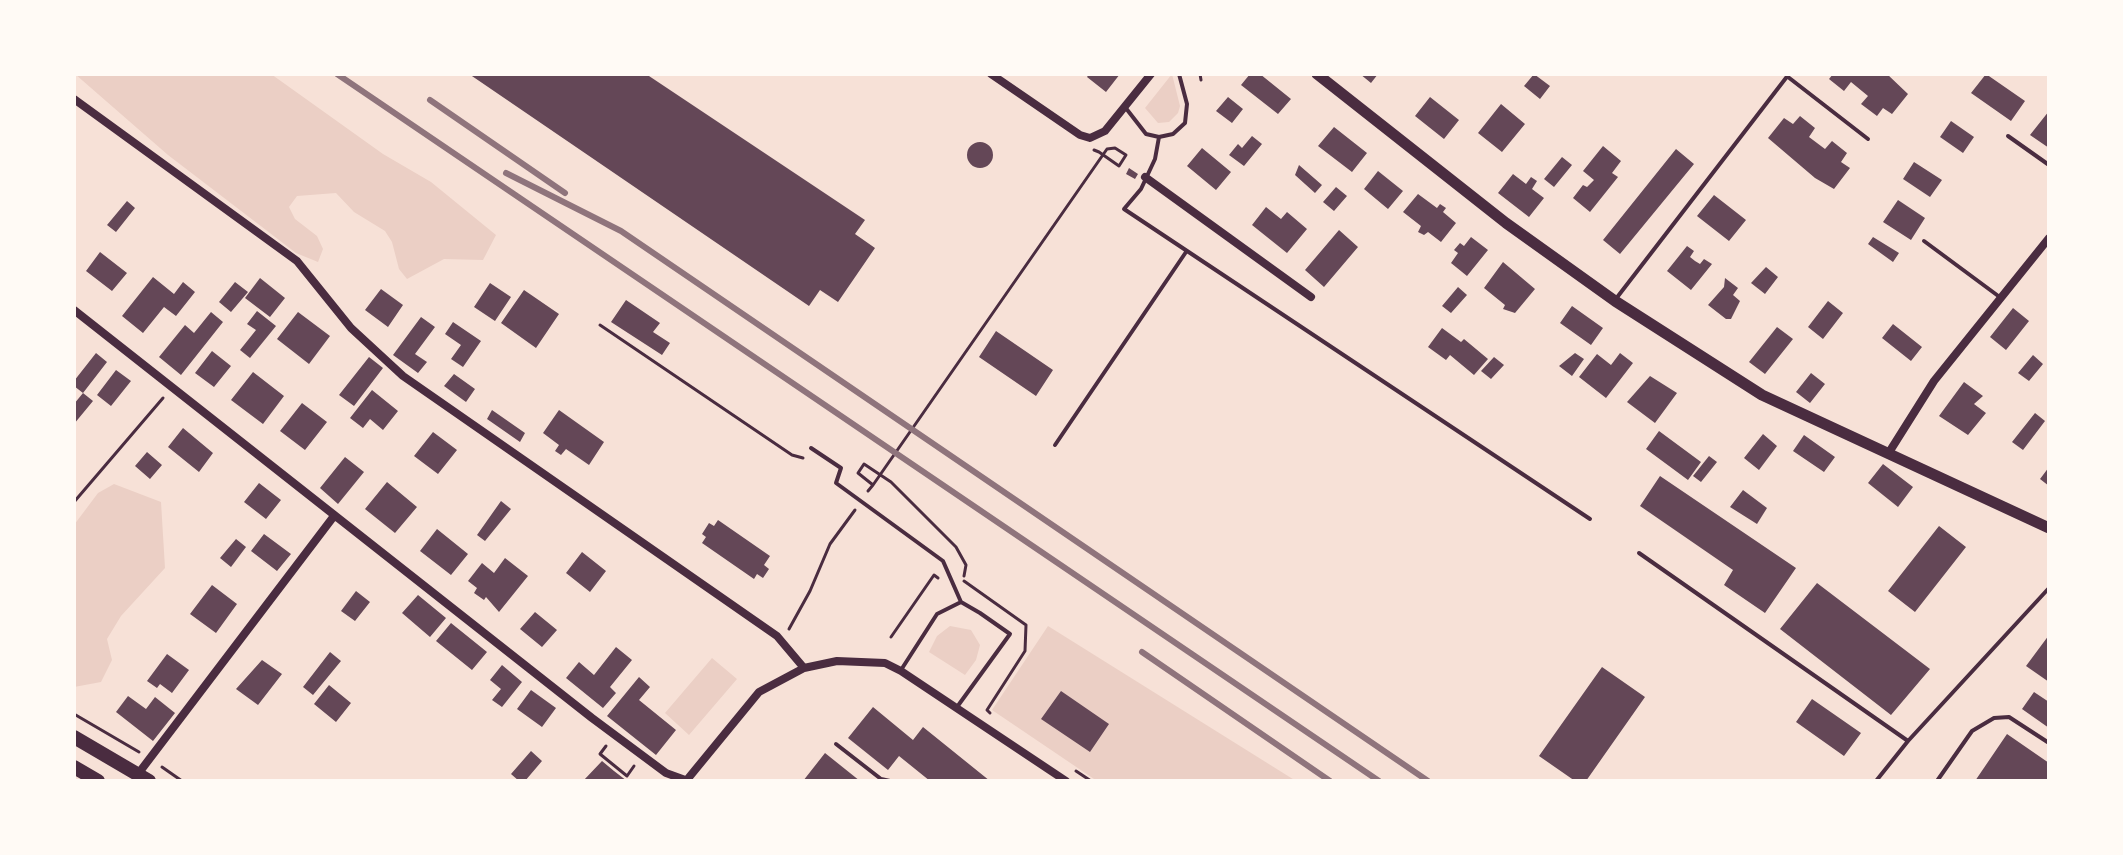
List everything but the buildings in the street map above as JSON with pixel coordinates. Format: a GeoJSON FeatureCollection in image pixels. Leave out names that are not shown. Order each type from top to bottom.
{"type":"FeatureCollection","features":[{"type":"Feature","properties":{"kind":"main road"},"geometry":{"type":"LineString","coordinates":[[74,737],[144,777]]}},
{"type":"Feature","properties":{"kind":"main road"},"geometry":{"type":"LineString","coordinates":[[74,767],[98,781]]}},
{"type":"Feature","properties":{"kind":"street"},"geometry":{"type":"LineString","coordinates":[[991,74],[1086,137],[1105,131],[1151,74]]}},
{"type":"Feature","properties":{"kind":"street"},"geometry":{"type":"LineString","coordinates":[[1317,74],[1506,223],[1615,301],[1762,395],[2049,528]]}},
{"type":"Feature","properties":{"kind":"street"},"geometry":{"type":"LineString","coordinates":[[74,99],[297,261],[351,328],[403,376],[777,636],[804,668]]}},
{"type":"Feature","properties":{"kind":"street"},"geometry":{"type":"LineString","coordinates":[[1145,177],[1311,297]]}},
{"type":"Feature","properties":{"kind":"street"},"geometry":{"type":"LineString","coordinates":[[1888,454],[1934,381],[2049,238]]}},
{"type":"Feature","properties":{"kind":"street"},"geometry":{"type":"LineString","coordinates":[[74,310],[666,773],[687,781],[759,692],[804,668],[837,661],[871,661],[901,671],[1066,781]]}},
{"type":"Feature","properties":{"kind":"street"},"geometry":{"type":"LineString","coordinates":[[144,777],[150,758],[334,516]]}},
{"type":"Feature","properties":{"kind":"lane"},"geometry":{"type":"LineString","coordinates":[[1125,107],[1146,134],[1159,137],[1173,134],[1185,123],[1187,104],[1179,74]]}},
{"type":"Feature","properties":{"kind":"lane"},"geometry":{"type":"LineString","coordinates":[[1615,301],[1788,75],[1868,139]]}},
{"type":"Feature","properties":{"kind":"lane"},"geometry":{"type":"LineString","coordinates":[[2008,136],[2049,165]]}},
{"type":"Feature","properties":{"kind":"lane"},"geometry":{"type":"LineString","coordinates":[[1159,137],[1155,159],[1141,189],[1124,209],[1590,519]]}},
{"type":"Feature","properties":{"kind":"lane"},"geometry":{"type":"LineString","coordinates":[[1924,241],[2001,298]]}},
{"type":"Feature","properties":{"kind":"lane"},"geometry":{"type":"LineString","coordinates":[[1055,445],[1187,251]]}},
{"type":"Feature","properties":{"kind":"lane"},"geometry":{"type":"LineString","coordinates":[[811,448],[841,468],[836,483],[943,561],[961,602],[1010,634],[957,707]]}},
{"type":"Feature","properties":{"kind":"lane"},"geometry":{"type":"LineString","coordinates":[[1639,553],[1908,741]]}},
{"type":"Feature","properties":{"kind":"lane"},"geometry":{"type":"LineString","coordinates":[[1876,781],[1908,741],[2049,588]]}},
{"type":"Feature","properties":{"kind":"lane"},"geometry":{"type":"LineString","coordinates":[[901,671],[937,614],[961,602]]}},
{"type":"Feature","properties":{"kind":"lane"},"geometry":{"type":"LineString","coordinates":[[1937,781],[1972,731],[1994,718],[2009,717],[2049,743]]}},
{"type":"Feature","properties":{"kind":"lane"},"geometry":{"type":"LineString","coordinates":[[836,744],[881,779],[890,781]]}},
{"type":"Feature","properties":{"kind":"path"},"geometry":{"type":"LineString","coordinates":[[1200,74],[1201,80]]}},
{"type":"Feature","properties":{"kind":"path"},"geometry":{"type":"LineString","coordinates":[[864,497],[871,483],[1107,149],[1115,148],[1126,155],[1119,166],[1099,152]]}},
{"type":"Feature","properties":{"kind":"path"},"geometry":{"type":"LineString","coordinates":[[600,325],[792,455],[801,460],[811,448]]}},
{"type":"Feature","properties":{"kind":"path"},"geometry":{"type":"LineString","coordinates":[[74,502],[172,388]]}},
{"type":"Feature","properties":{"kind":"path"},"geometry":{"type":"LineString","coordinates":[[871,483],[858,473],[864,464],[891,482],[956,547],[966,565],[963,580]]}},
{"type":"Feature","properties":{"kind":"path"},"geometry":{"type":"LineString","coordinates":[[787,632],[810,591],[830,544],[855,510]]}},
{"type":"Feature","properties":{"kind":"path"},"geometry":{"type":"LineString","coordinates":[[74,714],[150,758],[182,781]]}},
{"type":"Feature","properties":{"kind":"path"},"geometry":{"type":"LineString","coordinates":[[609,742],[600,754],[627,776],[637,764]]}},
{"type":"Feature","properties":{"kind":"shaded area"},"geometry":{"type":"Polygon","coordinates":[[[75,74],[271,74],[383,154],[431,182],[496,235],[483,260],[444,259],[407,279],[399,269],[392,242],[385,231],[354,212],[336,193],[297,196],[289,207],[295,219],[317,236],[323,249],[318,262],[296,253],[168,155],[75,74]]]}},
{"type":"Feature","properties":{"kind":"shaded area"},"geometry":{"type":"Polygon","coordinates":[[[1172,74],[1180,106],[1178,113],[1169,122],[1158,123],[1145,108],[1172,74]]]}},
{"type":"Feature","properties":{"kind":"shaded area"},"geometry":{"type":"Polygon","coordinates":[[[114,484],[161,502],[165,568],[121,616],[107,639],[112,660],[101,682],[74,687],[74,525],[98,493],[114,484]]]}},
{"type":"Feature","properties":{"kind":"shaded area"},"geometry":{"type":"Polygon","coordinates":[[[950,626],[971,630],[980,645],[976,660],[965,675],[929,652],[937,636],[950,626]]]}},
{"type":"Feature","properties":{"kind":"shaded area"},"geometry":{"type":"Polygon","coordinates":[[[1048,626],[1296,781],[1097,781],[992,710],[1048,626]]]}},
{"type":"Feature","properties":{"kind":"shaded area"},"geometry":{"type":"Polygon","coordinates":[[[712,658],[737,679],[689,735],[665,713],[712,658]]]}},
{"type":"Feature","properties":{"kind":"railway"},"geometry":{"type":"LineString","coordinates":[[337,74],[1379,781]]}},
{"type":"Feature","properties":{"kind":"railway"},"geometry":{"type":"LineString","coordinates":[[430,100],[565,193]]}},
{"type":"Feature","properties":{"kind":"railway"},"geometry":{"type":"LineString","coordinates":[[506,173],[621,231],[1428,781]]}},
{"type":"Feature","properties":{"kind":"railway"},"geometry":{"type":"LineString","coordinates":[[1142,652],[1330,781]]}}]}
